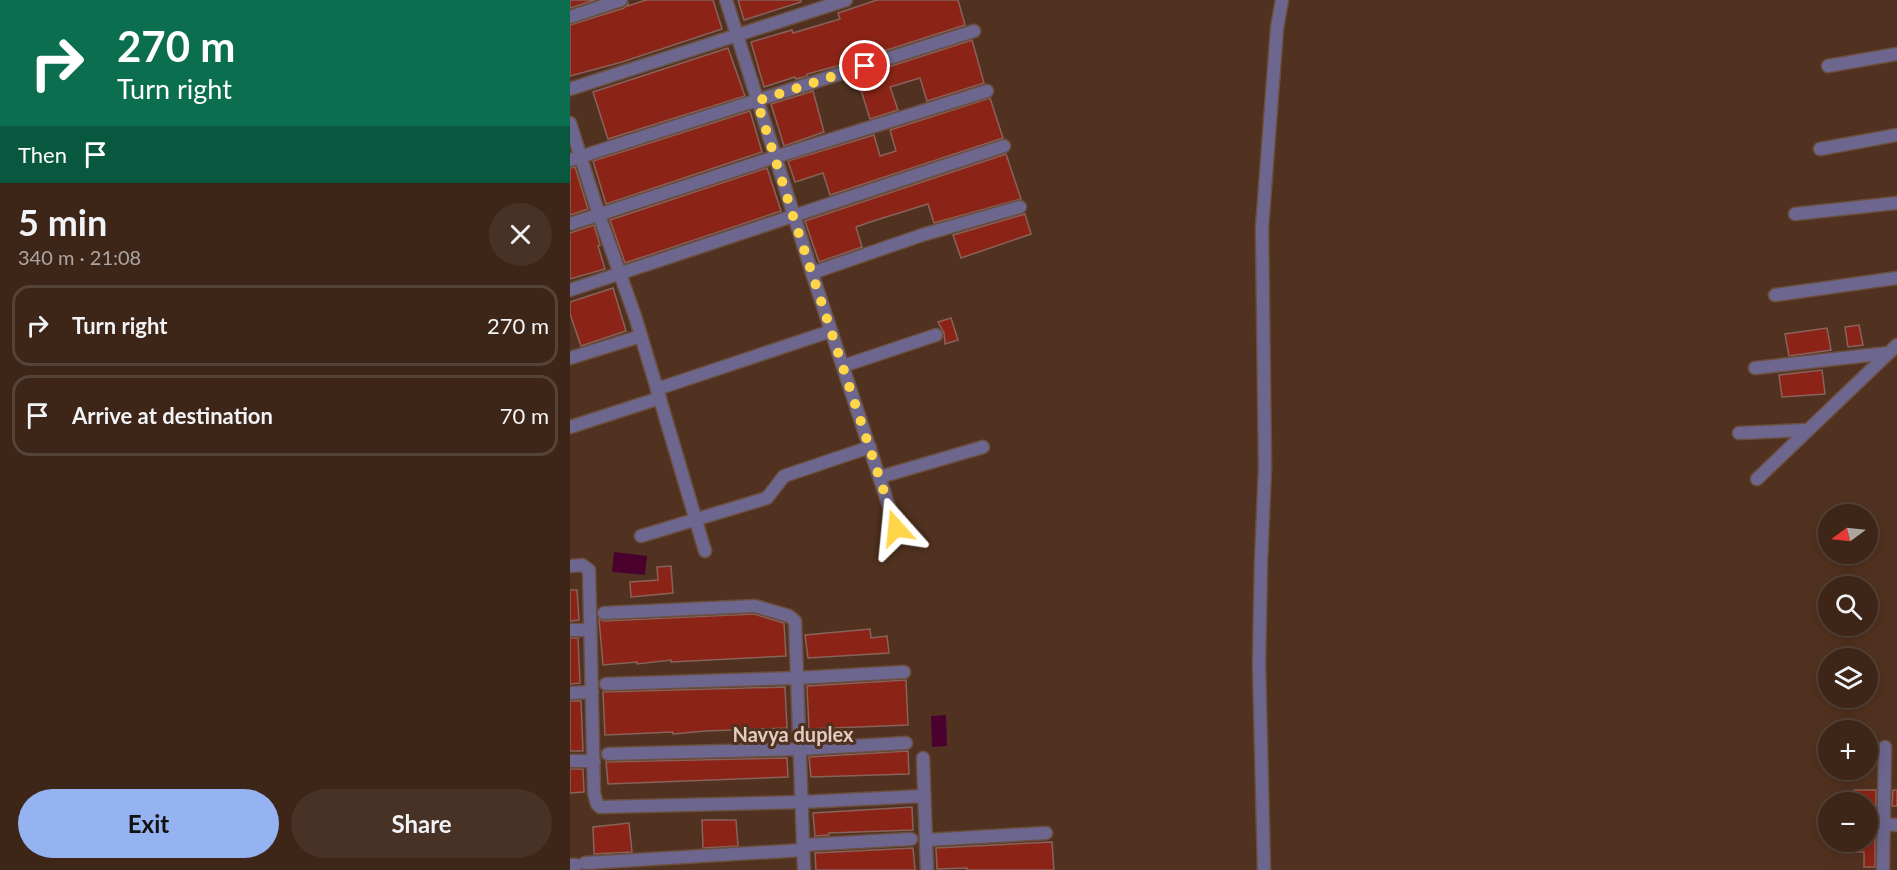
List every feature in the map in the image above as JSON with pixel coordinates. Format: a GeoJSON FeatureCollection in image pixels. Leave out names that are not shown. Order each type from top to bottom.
{"type":"FeatureCollection","features":[{"type":"Feature","properties":{"kind":"street"},"geometry":{"type":"LineString","coordinates":[[570,17],[621,0]]}},
{"type":"Feature","properties":{"kind":"street"},"geometry":{"type":"LineString","coordinates":[[726,0],[793,216],[896,528]]}},
{"type":"Feature","properties":{"kind":"street"},"geometry":{"type":"LineString","coordinates":[[570,89],[846,0]]}},
{"type":"Feature","properties":{"kind":"street"},"geometry":{"type":"LineString","coordinates":[[1264,870],[1259,663],[1265,467],[1262,228],[1277,28],[1282,0]]}},
{"type":"Feature","properties":{"kind":"street"},"geometry":{"type":"LineString","coordinates":[[575,158],[974,31]]}},
{"type":"Feature","properties":{"kind":"street"},"geometry":{"type":"LineString","coordinates":[[1828,66],[1897,54]]}},
{"type":"Feature","properties":{"kind":"street"},"geometry":{"type":"LineString","coordinates":[[570,224],[987,91]]}},
{"type":"Feature","properties":{"kind":"street"},"geometry":{"type":"LineString","coordinates":[[570,123],[575,158],[621,274],[705,551]]}},
{"type":"Feature","properties":{"kind":"street"},"geometry":{"type":"LineString","coordinates":[[1820,149],[1897,135]]}},
{"type":"Feature","properties":{"kind":"street"},"geometry":{"type":"LineString","coordinates":[[570,290],[1004,146]]}},
{"type":"Feature","properties":{"kind":"street"},"geometry":{"type":"LineString","coordinates":[[1795,214],[1897,203]]}},
{"type":"Feature","properties":{"kind":"street"},"geometry":{"type":"LineString","coordinates":[[812,273],[922,236],[1020,207]]}},
{"type":"Feature","properties":{"kind":"street"},"geometry":{"type":"LineString","coordinates":[[1775,295],[1897,278]]}},
{"type":"Feature","properties":{"kind":"street"},"geometry":{"type":"LineString","coordinates":[[570,426],[831,331]]}},
{"type":"Feature","properties":{"kind":"street"},"geometry":{"type":"LineString","coordinates":[[843,366],[936,335]]}},
{"type":"Feature","properties":{"kind":"street"},"geometry":{"type":"LineString","coordinates":[[570,358],[641,336]]}},
{"type":"Feature","properties":{"kind":"street"},"geometry":{"type":"LineString","coordinates":[[1755,368],[1893,349]]}},
{"type":"Feature","properties":{"kind":"street"},"geometry":{"type":"LineString","coordinates":[[1757,479],[1893,349]]}},
{"type":"Feature","properties":{"kind":"street"},"geometry":{"type":"LineString","coordinates":[[1739,433],[1807,430]]}},
{"type":"Feature","properties":{"kind":"street"},"geometry":{"type":"LineString","coordinates":[[641,536],[767,498],[784,477],[870,447]]}},
{"type":"Feature","properties":{"kind":"street"},"geometry":{"type":"LineString","coordinates":[[880,477],[983,447]]}},
{"type":"Feature","properties":{"kind":"street"},"geometry":{"type":"LineString","coordinates":[[570,566],[582,565],[589,570],[595,800],[600,807],[801,802],[924,796]]}},
{"type":"Feature","properties":{"kind":"street"},"geometry":{"type":"LineString","coordinates":[[604,613],[755,606],[789,616],[795,621],[804,870]]}},
{"type":"Feature","properties":{"kind":"street"},"geometry":{"type":"LineString","coordinates":[[570,630],[590,630]]}},
{"type":"Feature","properties":{"kind":"street"},"geometry":{"type":"LineString","coordinates":[[606,684],[904,672]]}},
{"type":"Feature","properties":{"kind":"street"},"geometry":{"type":"LineString","coordinates":[[570,693],[592,693]]}},
{"type":"Feature","properties":{"kind":"street"},"geometry":{"type":"LineString","coordinates":[[608,754],[800,749],[906,743]]}},
{"type":"Feature","properties":{"kind":"street"},"geometry":{"type":"LineString","coordinates":[[1883,870],[1885,747]]}},
{"type":"Feature","properties":{"kind":"street"},"geometry":{"type":"LineString","coordinates":[[923,758],[927,870]]}},
{"type":"Feature","properties":{"kind":"street"},"geometry":{"type":"LineString","coordinates":[[570,761],[594,761]]}},
{"type":"Feature","properties":{"kind":"street"},"geometry":{"type":"LineString","coordinates":[[1883,824],[1897,825]]}},
{"type":"Feature","properties":{"kind":"street"},"geometry":{"type":"LineString","coordinates":[[926,840],[1046,833]]}},
{"type":"Feature","properties":{"kind":"street"},"geometry":{"type":"LineString","coordinates":[[580,863],[911,839]]}},
{"type":"Feature","properties":{"kind":"shaded area"},"geometry":{"type":"Polygon","coordinates":[[[614,552],[647,556],[645,575],[612,572],[614,552]]]}},
{"type":"Feature","properties":{"kind":"shaded area"},"geometry":{"type":"Polygon","coordinates":[[[946,715],[947,746],[932,747],[931,716],[946,715]]]}},
{"type":"Feature","properties":{"kind":"building"},"geometry":{"type":"Polygon","coordinates":[[[570,0],[595,0],[570,8],[570,0]]]}},
{"type":"Feature","properties":{"kind":"building"},"geometry":{"type":"Polygon","coordinates":[[[646,0],[713,0],[722,29],[622,62],[570,76],[570,25],[624,8],[628,4],[628,6],[646,0]]]}},
{"type":"Feature","properties":{"kind":"building"},"geometry":{"type":"Polygon","coordinates":[[[738,0],[801,0],[801,2],[744,20],[738,0]]]}},
{"type":"Feature","properties":{"kind":"building"},"geometry":{"type":"Polygon","coordinates":[[[877,0],[958,0],[965,25],[807,74],[807,76],[796,79],[795,77],[764,87],[751,42],[840,19],[838,13],[877,0]]]}},
{"type":"Feature","properties":{"kind":"building"},"geometry":{"type":"Polygon","coordinates":[[[972,40],[984,83],[927,101],[920,78],[890,87],[898,110],[870,119],[857,77],[972,40]]]}},
{"type":"Feature","properties":{"kind":"building"},"geometry":{"type":"Polygon","coordinates":[[[728,48],[745,96],[608,139],[593,92],[728,48]]]}},
{"type":"Feature","properties":{"kind":"building"},"geometry":{"type":"Polygon","coordinates":[[[813,91],[824,132],[784,146],[771,104],[813,91]]]}},
{"type":"Feature","properties":{"kind":"building"},"geometry":{"type":"Polygon","coordinates":[[[990,98],[1003,138],[830,195],[823,173],[795,182],[788,161],[874,135],[880,156],[896,151],[890,130],[990,98]]]}},
{"type":"Feature","properties":{"kind":"building"},"geometry":{"type":"Polygon","coordinates":[[[750,111],[762,152],[606,204],[593,161],[750,111]]]}},
{"type":"Feature","properties":{"kind":"building"},"geometry":{"type":"Polygon","coordinates":[[[1006,154],[1021,199],[934,223],[928,204],[870,222],[856,227],[862,247],[819,262],[805,221],[1006,154]]]}},
{"type":"Feature","properties":{"kind":"building"},"geometry":{"type":"Polygon","coordinates":[[[575,167],[588,209],[570,215],[570,168],[575,167]]]}},
{"type":"Feature","properties":{"kind":"building"},"geometry":{"type":"Polygon","coordinates":[[[767,168],[781,211],[625,263],[610,220],[767,168]]]}},
{"type":"Feature","properties":{"kind":"building"},"geometry":{"type":"Polygon","coordinates":[[[1025,214],[1031,234],[961,258],[953,235],[1025,214]]]}},
{"type":"Feature","properties":{"kind":"building"},"geometry":{"type":"Polygon","coordinates":[[[594,225],[605,269],[570,279],[570,233],[594,225]]]}},
{"type":"Feature","properties":{"kind":"building"},"geometry":{"type":"Polygon","coordinates":[[[613,288],[626,331],[581,346],[570,314],[570,302],[613,288]]]}},
{"type":"Feature","properties":{"kind":"building"},"geometry":{"type":"Polygon","coordinates":[[[951,318],[958,340],[945,344],[944,333],[938,322],[951,318]]]}},
{"type":"Feature","properties":{"kind":"building"},"geometry":{"type":"Polygon","coordinates":[[[1859,325],[1863,345],[1848,347],[1845,327],[1859,325]]]}},
{"type":"Feature","properties":{"kind":"building"},"geometry":{"type":"Polygon","coordinates":[[[1827,328],[1831,350],[1789,356],[1785,334],[1827,328]]]}},
{"type":"Feature","properties":{"kind":"building"},"geometry":{"type":"Polygon","coordinates":[[[1822,370],[1825,394],[1782,397],[1779,375],[1822,370]]]}},
{"type":"Feature","properties":{"kind":"building"},"geometry":{"type":"Polygon","coordinates":[[[671,566],[673,593],[631,597],[630,582],[658,580],[657,567],[671,566]]]}},
{"type":"Feature","properties":{"kind":"building"},"geometry":{"type":"Polygon","coordinates":[[[570,590],[577,590],[579,620],[570,621],[570,590]]]}},
{"type":"Feature","properties":{"kind":"building"},"geometry":{"type":"Polygon","coordinates":[[[754,614],[784,623],[786,656],[603,665],[599,619],[604,621],[754,614]]]}},
{"type":"Feature","properties":{"kind":"building"},"geometry":{"type":"Polygon","coordinates":[[[870,629],[871,638],[887,636],[889,653],[808,658],[805,635],[870,629]]]}},
{"type":"Feature","properties":{"kind":"building"},"geometry":{"type":"Polygon","coordinates":[[[570,638],[578,638],[580,683],[570,684],[570,638]]]}},
{"type":"Feature","properties":{"kind":"building"},"geometry":{"type":"Polygon","coordinates":[[[906,680],[908,725],[809,729],[807,686],[906,680]]]}},
{"type":"Feature","properties":{"kind":"building"},"geometry":{"type":"Polygon","coordinates":[[[785,687],[787,728],[605,735],[603,692],[785,687]]]}},
{"type":"Feature","properties":{"kind":"building"},"geometry":{"type":"Polygon","coordinates":[[[570,701],[581,701],[583,751],[570,751],[570,701]]]}},
{"type":"Feature","properties":{"kind":"building"},"geometry":{"type":"Polygon","coordinates":[[[908,751],[909,774],[811,777],[809,757],[908,751]]]}},
{"type":"Feature","properties":{"kind":"building"},"geometry":{"type":"Polygon","coordinates":[[[787,758],[788,777],[608,784],[606,762],[787,758]]]}},
{"type":"Feature","properties":{"kind":"building"},"geometry":{"type":"Polygon","coordinates":[[[570,769],[583,769],[584,792],[570,793],[570,769]]]}},
{"type":"Feature","properties":{"kind":"building"},"geometry":{"type":"Polygon","coordinates":[[[1854,790],[1876,790],[1876,792],[1854,792],[1854,790]]]}},
{"type":"Feature","properties":{"kind":"building"},"geometry":{"type":"Polygon","coordinates":[[[1893,790],[1897,790],[1897,806],[1892,806],[1893,790]]]}},
{"type":"Feature","properties":{"kind":"building"},"geometry":{"type":"Polygon","coordinates":[[[912,807],[913,830],[829,833],[829,835],[815,836],[813,813],[912,807]]]}},
{"type":"Feature","properties":{"kind":"building"},"geometry":{"type":"Polygon","coordinates":[[[702,820],[736,820],[738,846],[703,848],[702,820]]]}},
{"type":"Feature","properties":{"kind":"building"},"geometry":{"type":"Polygon","coordinates":[[[629,823],[632,852],[594,854],[593,827],[629,823]]]}},
{"type":"Feature","properties":{"kind":"building"},"geometry":{"type":"Polygon","coordinates":[[[1052,842],[1054,870],[937,869],[936,848],[1052,842]]]}},
{"type":"Feature","properties":{"kind":"building"},"geometry":{"type":"Polygon","coordinates":[[[913,848],[915,870],[816,870],[815,853],[913,848]]]}},
{"type":"Feature","properties":{"kind":"building"},"geometry":{"type":"Polygon","coordinates":[[[1864,852],[1875,852],[1875,867],[1864,867],[1864,852]]]}},
{"type":"Feature","properties":{"kind":"district","name":"Navya duplex"},"geometry":{"type":"Point","coordinates":[793,735]}},
{"type":"Feature","properties":{"kind":"route"},"geometry":{"type":"LineString","coordinates":[[865,66],[757,101],[896,528]]}}]}
